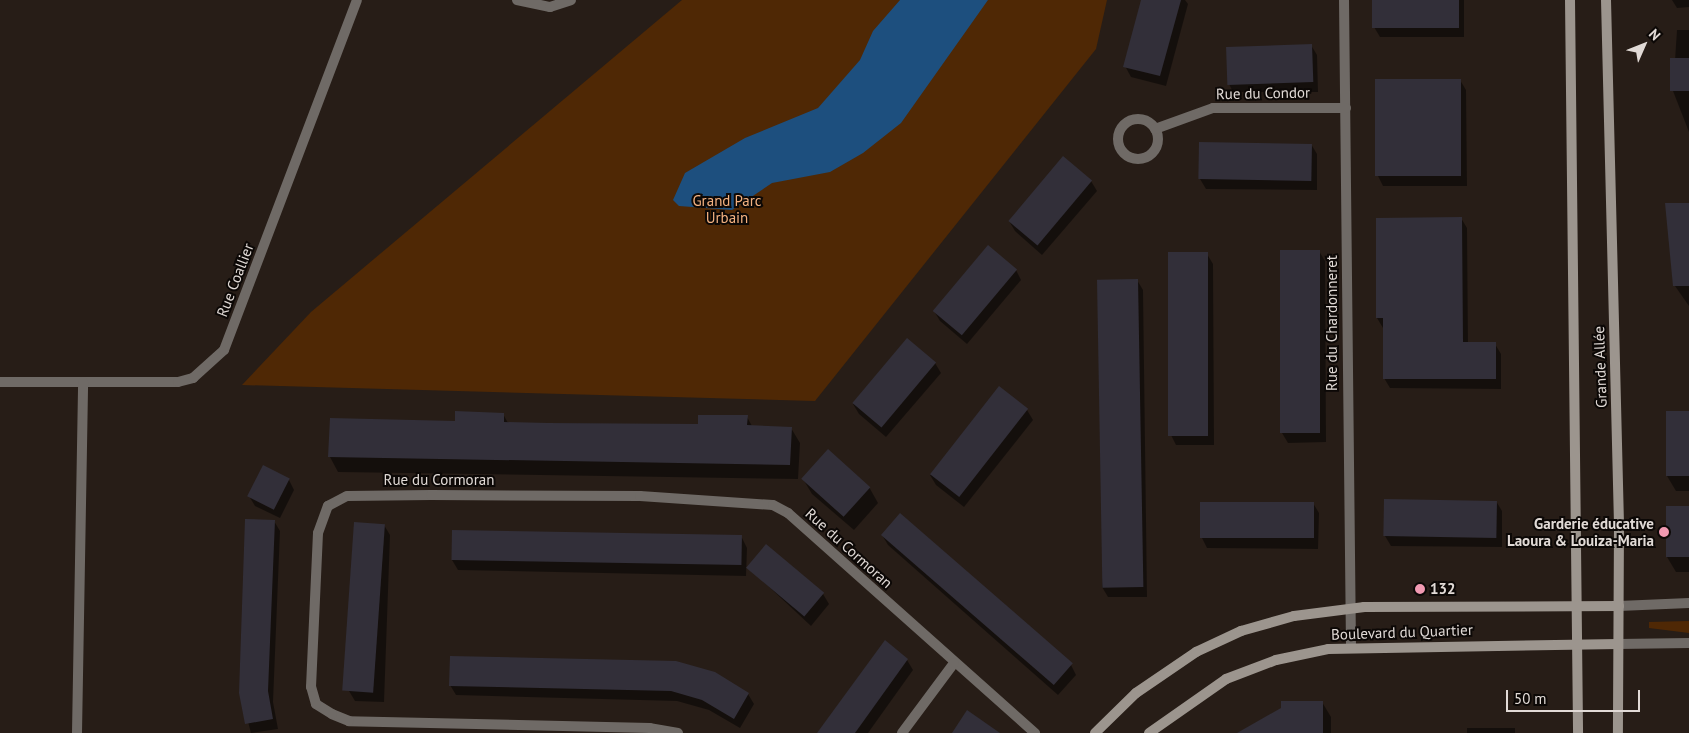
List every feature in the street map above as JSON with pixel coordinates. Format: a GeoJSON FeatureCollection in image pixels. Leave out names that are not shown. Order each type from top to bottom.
{"type":"FeatureCollection","features":[{"type":"Feature","properties":{"kind":"main road","name":"Grande Allée"},"geometry":{"type":"LineString","coordinates":[[1570,0],[1578,733]]}},
{"type":"Feature","properties":{"kind":"main road","name":"Grande Allée"},"geometry":{"type":"LineString","coordinates":[[1606,0],[1619,606],[1618,733]]}},
{"type":"Feature","properties":{"kind":"main road","name":"Boulevard du Quartier"},"geometry":{"type":"LineString","coordinates":[[1095,733],[1151,682],[1211,644],[1276,620],[1348,608],[1619,606]]}},
{"type":"Feature","properties":{"kind":"main road","name":"Boulevard du Quartier"},"geometry":{"type":"LineString","coordinates":[[1149,733],[1199,695],[1252,668],[1350,647],[1618,644]]}},
{"type":"Feature","properties":{"kind":"street","name":"Rue Coallier"},"geometry":{"type":"LineString","coordinates":[[0,382],[178,382],[193,378],[224,350],[356,0]]}},
{"type":"Feature","properties":{"kind":"street"},"geometry":{"type":"LineString","coordinates":[[517,0],[550,6],[571,0]]}},
{"type":"Feature","properties":{"kind":"street","name":"Rue du Chardonneret"},"geometry":{"type":"LineString","coordinates":[[1344,0],[1348,608],[1350,647]]}},
{"type":"Feature","properties":{"kind":"street","name":"Rue du Condor"},"geometry":{"type":"LineString","coordinates":[[1155,129],[1213,108],[1346,108]]}},
{"type":"Feature","properties":{"kind":"street"},"geometry":{"type":"LineString","coordinates":[[77,733],[83,382]]}},
{"type":"Feature","properties":{"kind":"street","name":"Rue du Cormoran"},"geometry":{"type":"LineString","coordinates":[[678,733],[640,728],[349,721],[332,714],[316,704],[310,687],[318,533],[328,506],[347,496],[431,494],[640,496],[752,500],[773,505],[788,513],[954,663],[1035,733]]}},
{"type":"Feature","properties":{"kind":"street"},"geometry":{"type":"LineString","coordinates":[[1619,606],[1689,603]]}},
{"type":"Feature","properties":{"kind":"street"},"geometry":{"type":"LineString","coordinates":[[1618,644],[1689,643]]}},
{"type":"Feature","properties":{"kind":"street"},"geometry":{"type":"LineString","coordinates":[[902,733],[954,663]]}},
{"type":"Feature","properties":{"kind":"green space","name":"Grand Parc Urbain"},"geometry":{"type":"Polygon","coordinates":[[[682,0],[1107,0],[1096,49],[815,401],[242,385],[311,312],[682,0]]]}},
{"type":"Feature","properties":{"kind":"green space"},"geometry":{"type":"Polygon","coordinates":[[[1689,621],[1689,633],[1649,628],[1649,622],[1689,621]]]}},
{"type":"Feature","properties":{"kind":"water"},"geometry":{"type":"Polygon","coordinates":[[[900,0],[988,0],[901,123],[863,153],[830,172],[772,183],[732,210],[679,206],[673,200],[685,173],[745,138],[818,108],[860,60],[873,31],[900,0]]]}},
{"type":"Feature","properties":{"kind":"building"},"geometry":{"type":"Polygon","coordinates":[[[1141,0],[1181,0],[1160,76],[1123,67],[1141,0]]]}},
{"type":"Feature","properties":{"kind":"building"},"geometry":{"type":"Polygon","coordinates":[[[1372,0],[1459,0],[1459,28],[1372,28],[1372,0]]]}},
{"type":"Feature","properties":{"kind":"building"},"geometry":{"type":"Polygon","coordinates":[[[1312,44],[1313,82],[1227,85],[1226,47],[1312,44]]]}},
{"type":"Feature","properties":{"kind":"building"},"geometry":{"type":"Polygon","coordinates":[[[1670,58],[1689,58],[1689,91],[1670,91],[1670,58]]]}},
{"type":"Feature","properties":{"kind":"building"},"geometry":{"type":"Polygon","coordinates":[[[1375,79],[1461,79],[1461,176],[1375,176],[1375,79]]]}},
{"type":"Feature","properties":{"kind":"building"},"geometry":{"type":"Polygon","coordinates":[[[1199,142],[1312,144],[1311,181],[1198,179],[1199,142]]]}},
{"type":"Feature","properties":{"kind":"building"},"geometry":{"type":"Polygon","coordinates":[[[1063,156],[1092,180],[1037,246],[1008,221],[1063,156]]]}},
{"type":"Feature","properties":{"kind":"building"},"geometry":{"type":"Polygon","coordinates":[[[1665,203],[1689,203],[1689,286],[1673,286],[1665,203]]]}},
{"type":"Feature","properties":{"kind":"building"},"geometry":{"type":"Polygon","coordinates":[[[1462,217],[1463,342],[1496,342],[1496,379],[1383,379],[1383,318],[1376,318],[1376,218],[1462,217]]]}},
{"type":"Feature","properties":{"kind":"building"},"geometry":{"type":"Polygon","coordinates":[[[988,245],[1017,269],[962,335],[933,311],[988,245]]]}},
{"type":"Feature","properties":{"kind":"building"},"geometry":{"type":"Polygon","coordinates":[[[1280,250],[1320,250],[1320,433],[1280,433],[1280,250]]]}},
{"type":"Feature","properties":{"kind":"building"},"geometry":{"type":"Polygon","coordinates":[[[1168,252],[1208,252],[1208,436],[1168,436],[1168,252]]]}},
{"type":"Feature","properties":{"kind":"building"},"geometry":{"type":"Polygon","coordinates":[[[1138,279],[1143,587],[1102,588],[1097,280],[1138,279]]]}},
{"type":"Feature","properties":{"kind":"building"},"geometry":{"type":"Polygon","coordinates":[[[907,338],[936,362],[881,428],[852,403],[907,338]]]}},
{"type":"Feature","properties":{"kind":"building"},"geometry":{"type":"Polygon","coordinates":[[[999,386],[1028,409],[959,497],[930,474],[999,386]]]}},
{"type":"Feature","properties":{"kind":"building"},"geometry":{"type":"Polygon","coordinates":[[[455,411],[504,413],[504,422],[548,423],[698,424],[698,415],[748,415],[747,425],[792,427],[790,465],[328,457],[330,418],[455,421],[455,411]]]}},
{"type":"Feature","properties":{"kind":"building"},"geometry":{"type":"Polygon","coordinates":[[[1666,411],[1689,411],[1689,476],[1666,476],[1666,411]]]}},
{"type":"Feature","properties":{"kind":"building"},"geometry":{"type":"Polygon","coordinates":[[[828,449],[870,487],[844,517],[801,479],[828,449]]]}},
{"type":"Feature","properties":{"kind":"building"},"geometry":{"type":"Polygon","coordinates":[[[263,465],[290,479],[274,510],[247,496],[263,465]]]}},
{"type":"Feature","properties":{"kind":"building"},"geometry":{"type":"Polygon","coordinates":[[[1384,499],[1497,501],[1496,538],[1383,536],[1384,499]]]}},
{"type":"Feature","properties":{"kind":"building"},"geometry":{"type":"Polygon","coordinates":[[[1200,502],[1314,502],[1314,538],[1200,538],[1200,502]]]}},
{"type":"Feature","properties":{"kind":"building"},"geometry":{"type":"Polygon","coordinates":[[[1666,506],[1689,506],[1689,557],[1666,557],[1666,506]]]}},
{"type":"Feature","properties":{"kind":"building"},"geometry":{"type":"Polygon","coordinates":[[[900,513],[1073,663],[1054,685],[881,535],[900,513]]]}},
{"type":"Feature","properties":{"kind":"building"},"geometry":{"type":"Polygon","coordinates":[[[245,519],[275,520],[268,691],[273,719],[245,724],[239,693],[245,519]]]}},
{"type":"Feature","properties":{"kind":"building"},"geometry":{"type":"Polygon","coordinates":[[[354,522],[385,524],[373,693],[342,691],[354,522]]]}},
{"type":"Feature","properties":{"kind":"building"},"geometry":{"type":"Polygon","coordinates":[[[452,530],[742,535],[741,565],[451,560],[452,530]]]}},
{"type":"Feature","properties":{"kind":"building"},"geometry":{"type":"Polygon","coordinates":[[[766,544],[824,593],[804,617],[746,568],[766,544]]]}},
{"type":"Feature","properties":{"kind":"building"},"geometry":{"type":"Polygon","coordinates":[[[885,640],[908,659],[855,733],[817,733],[885,640]]]}},
{"type":"Feature","properties":{"kind":"building"},"geometry":{"type":"Polygon","coordinates":[[[450,656],[676,661],[715,672],[749,693],[734,719],[702,700],[671,691],[449,686],[450,656]]]}},
{"type":"Feature","properties":{"kind":"building"},"geometry":{"type":"Polygon","coordinates":[[[1281,701],[1323,701],[1323,733],[1237,733],[1281,708],[1281,701]]]}},
{"type":"Feature","properties":{"kind":"building"},"geometry":{"type":"Polygon","coordinates":[[[967,710],[1000,733],[952,733],[967,710]]]}},
{"type":"Feature","properties":{"kind":"place","name":"Garderie éducative Laoura & Louiza-Maria"},"geometry":{"type":"Point","coordinates":[1664,532]}},
{"type":"Feature","properties":{"kind":"place","name":"132"},"geometry":{"type":"Point","coordinates":[1420,589]}}]}
